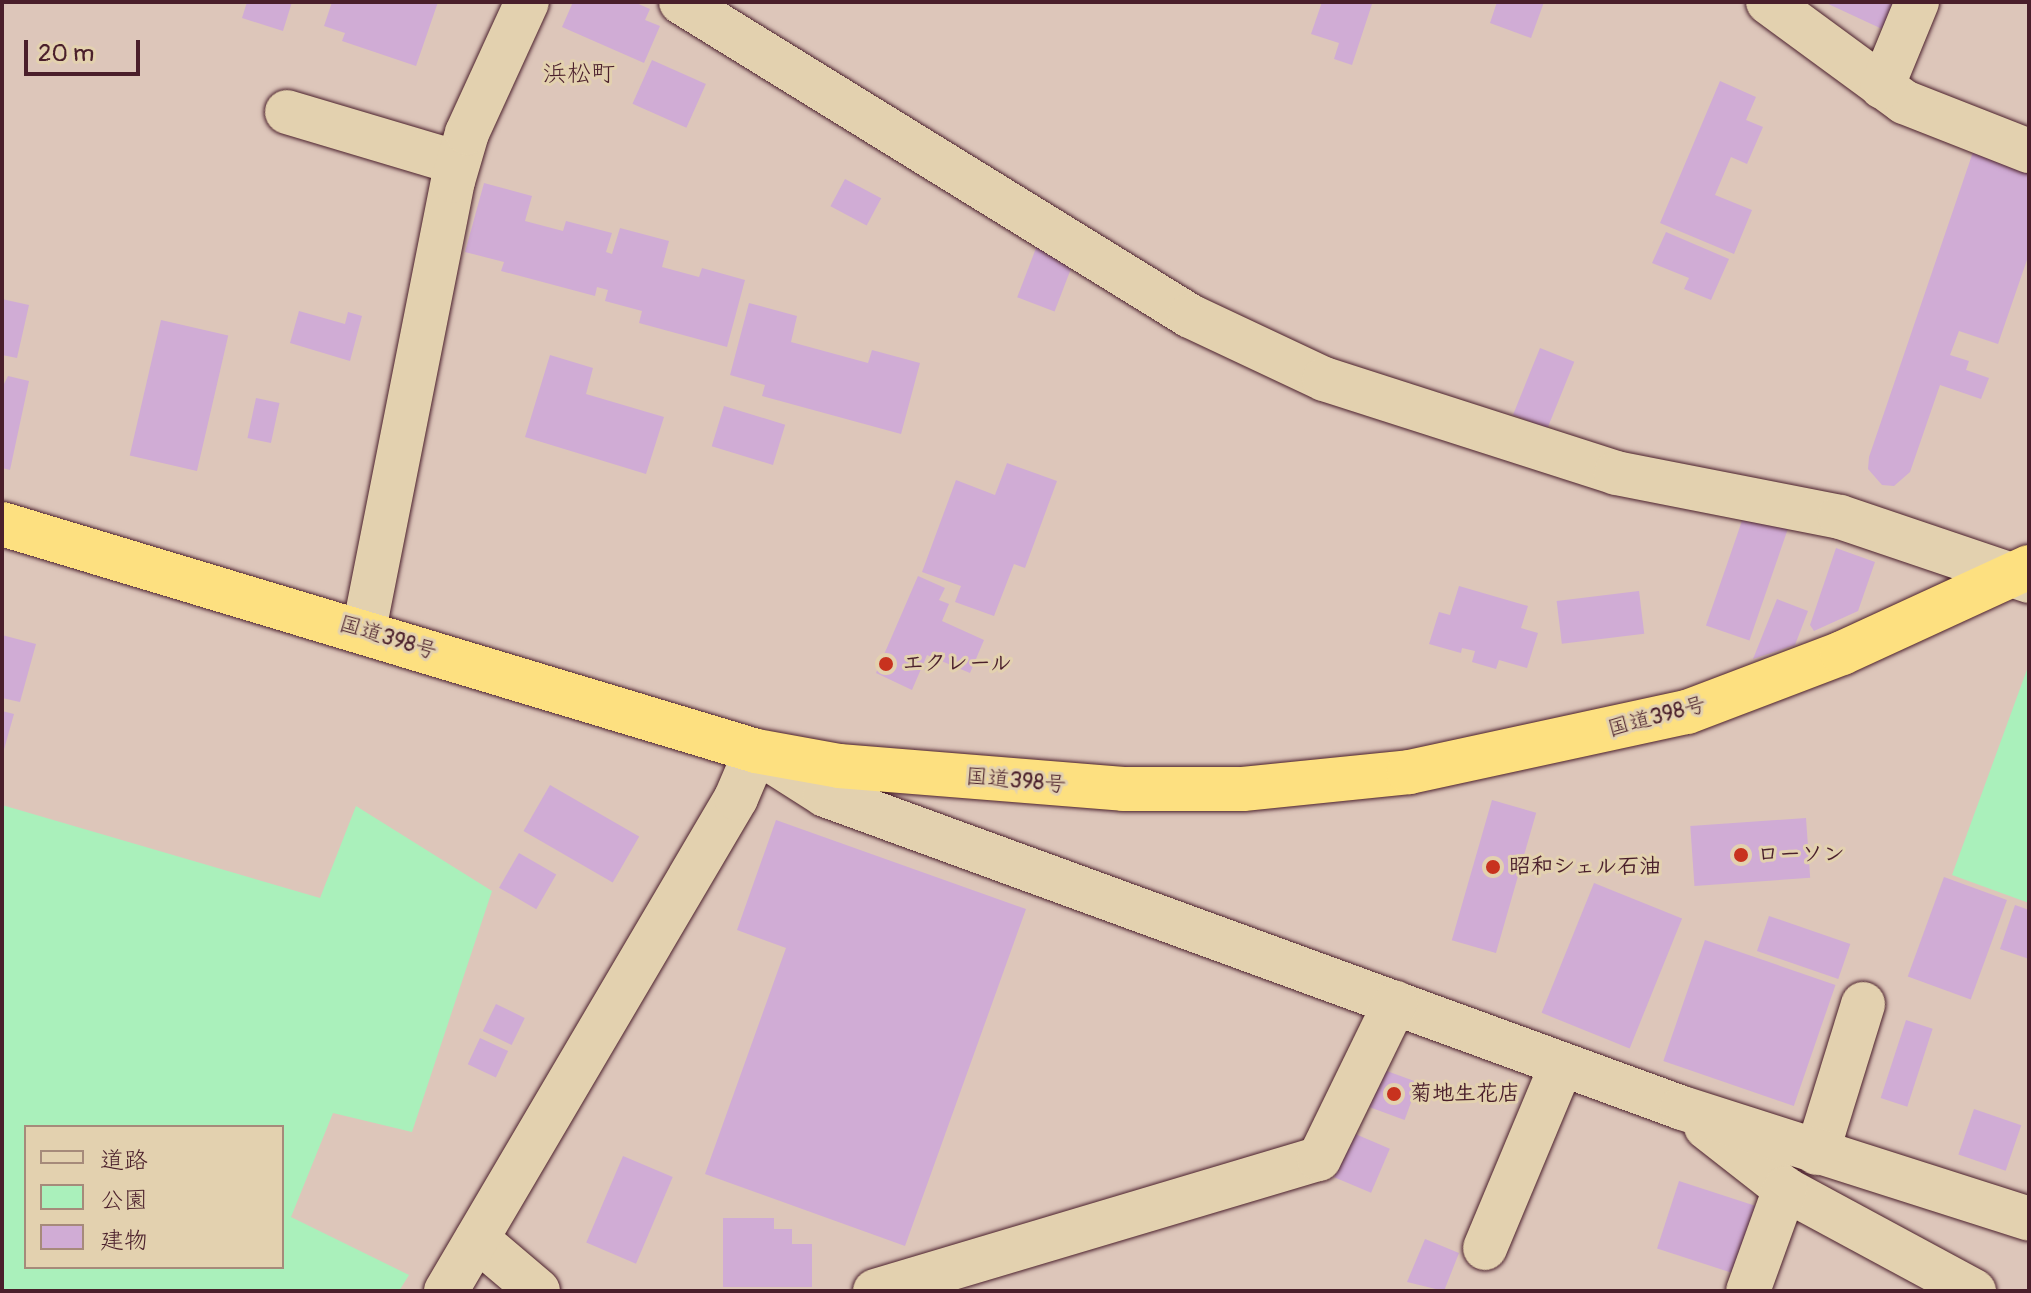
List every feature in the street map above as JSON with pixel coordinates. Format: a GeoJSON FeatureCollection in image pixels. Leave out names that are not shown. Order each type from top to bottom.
{"type":"FeatureCollection","features":[{"type":"Feature","properties":{"kind":"highway","name":"国道398号"},"geometry":{"type":"LineString","coordinates":[[4,531],[364,630],[756,751],[839,766],[1123,789],[1243,789],[1409,772],[1687,712],[1842,653],[2023,574]]}},
{"type":"Feature","properties":{"kind":"street"},"geometry":{"type":"LineString","coordinates":[[364,630],[458,163],[527,2]]}},
{"type":"Feature","properties":{"kind":"street"},"geometry":{"type":"LineString","coordinates":[[681,2],[1190,316],[1324,379],[1616,473],[1840,517],[2023,574]]}},
{"type":"Feature","properties":{"kind":"street"},"geometry":{"type":"LineString","coordinates":[[1768,2],[1904,102],[2029,151]]}},
{"type":"Feature","properties":{"kind":"street"},"geometry":{"type":"LineString","coordinates":[[1882,87],[1917,2]]}},
{"type":"Feature","properties":{"kind":"street"},"geometry":{"type":"LineString","coordinates":[[287,112],[458,163]]}},
{"type":"Feature","properties":{"kind":"street"},"geometry":{"type":"LineString","coordinates":[[446,1291],[736,798],[756,751],[825,795],[1682,1108],[2029,1219]]}},
{"type":"Feature","properties":{"kind":"street"},"geometry":{"type":"LineString","coordinates":[[875,1291],[1319,1159],[1395,1003]]}},
{"type":"Feature","properties":{"kind":"street"},"geometry":{"type":"LineString","coordinates":[[1817,1153],[1863,1004]]}},
{"type":"Feature","properties":{"kind":"street"},"geometry":{"type":"LineString","coordinates":[[1485,1248],[1562,1064]]}},
{"type":"Feature","properties":{"kind":"street"},"geometry":{"type":"LineString","coordinates":[[1682,1108],[1785,1189],[1960,1288]]}},
{"type":"Feature","properties":{"kind":"street"},"geometry":{"type":"LineString","coordinates":[[1748,1291],[1785,1189]]}},
{"type":"Feature","properties":{"kind":"street"},"geometry":{"type":"LineString","coordinates":[[477,1239],[538,1291]]}},
{"type":"Feature","properties":{"kind":"green space"},"geometry":{"type":"Polygon","coordinates":[[[2029,664],[2029,903],[1952,875],[2029,664]]]}},
{"type":"Feature","properties":{"kind":"green space"},"geometry":{"type":"Polygon","coordinates":[[[2,805],[320,898],[356,806],[492,891],[412,1132],[333,1113],[291,1217],[409,1275],[399,1291],[2,1291],[2,805]]]}},
{"type":"Feature","properties":{"kind":"building"},"geometry":{"type":"Polygon","coordinates":[[[247,2],[292,2],[283,31],[242,18],[247,2]]]}},
{"type":"Feature","properties":{"kind":"building"},"geometry":{"type":"Polygon","coordinates":[[[332,2],[438,2],[416,66],[342,41],[345,33],[324,26],[332,2]]]}},
{"type":"Feature","properties":{"kind":"building"},"geometry":{"type":"Polygon","coordinates":[[[573,2],[634,2],[650,9],[645,20],[660,26],[644,63],[562,27],[573,2]]]}},
{"type":"Feature","properties":{"kind":"building"},"geometry":{"type":"Polygon","coordinates":[[[1322,2],[1372,4],[1352,65],[1334,59],[1339,43],[1311,34],[1322,2]]]}},
{"type":"Feature","properties":{"kind":"building"},"geometry":{"type":"Polygon","coordinates":[[[1497,2],[1544,2],[1531,38],[1490,23],[1497,2]]]}},
{"type":"Feature","properties":{"kind":"building"},"geometry":{"type":"Polygon","coordinates":[[[1824,2],[1895,2],[1882,29],[1824,2]]]}},
{"type":"Feature","properties":{"kind":"building"},"geometry":{"type":"Polygon","coordinates":[[[652,60],[706,84],[686,128],[632,104],[652,60]]]}},
{"type":"Feature","properties":{"kind":"building"},"geometry":{"type":"Polygon","coordinates":[[[1720,81],[1756,97],[1746,120],[1763,127],[1747,164],[1731,157],[1715,195],[1752,210],[1734,254],[1660,223],[1720,81]]]}},
{"type":"Feature","properties":{"kind":"building"},"geometry":{"type":"Polygon","coordinates":[[[1974,149],[2029,168],[2029,254],[1998,344],[1959,331],[1950,355],[1969,361],[1966,370],[1989,378],[1981,399],[1940,385],[1910,472],[1894,486],[1882,485],[1868,469],[1869,457],[1974,149]]]}},
{"type":"Feature","properties":{"kind":"building"},"geometry":{"type":"Polygon","coordinates":[[[845,179],[881,198],[867,226],[830,206],[845,179]]]}},
{"type":"Feature","properties":{"kind":"building"},"geometry":{"type":"Polygon","coordinates":[[[484,183],[532,196],[525,221],[563,231],[566,221],[612,233],[606,252],[612,254],[620,228],[669,241],[662,267],[699,277],[702,268],[745,280],[727,347],[639,323],[642,311],[605,301],[608,290],[597,287],[595,296],[501,271],[504,262],[465,252],[484,183]]]}},
{"type":"Feature","properties":{"kind":"building"},"geometry":{"type":"Polygon","coordinates":[[[1666,232],[1729,259],[1711,300],[1684,289],[1689,278],[1652,263],[1666,232]]]}},
{"type":"Feature","properties":{"kind":"building"},"geometry":{"type":"Polygon","coordinates":[[[1038,243],[1075,257],[1055,311],[1017,297],[1038,243]]]}},
{"type":"Feature","properties":{"kind":"building"},"geometry":{"type":"Polygon","coordinates":[[[2,299],[29,305],[17,358],[2,355],[2,299]]]}},
{"type":"Feature","properties":{"kind":"building"},"geometry":{"type":"Polygon","coordinates":[[[749,303],[797,316],[791,342],[868,363],[872,350],[920,363],[901,434],[762,396],[765,385],[730,375],[749,303]]]}},
{"type":"Feature","properties":{"kind":"building"},"geometry":{"type":"Polygon","coordinates":[[[299,311],[345,324],[348,312],[362,316],[350,361],[290,343],[299,311]]]}},
{"type":"Feature","properties":{"kind":"building"},"geometry":{"type":"Polygon","coordinates":[[[161,320],[228,336],[197,471],[130,455],[161,320]]]}},
{"type":"Feature","properties":{"kind":"building"},"geometry":{"type":"Polygon","coordinates":[[[1540,348],[1574,362],[1547,429],[1513,415],[1540,348]]]}},
{"type":"Feature","properties":{"kind":"building"},"geometry":{"type":"Polygon","coordinates":[[[550,355],[593,368],[586,394],[664,417],[646,474],[525,437],[550,355]]]}},
{"type":"Feature","properties":{"kind":"building"},"geometry":{"type":"Polygon","coordinates":[[[8,376],[29,381],[10,470],[2,468],[2,388],[8,376]]]}},
{"type":"Feature","properties":{"kind":"building"},"geometry":{"type":"Polygon","coordinates":[[[256,398],[279,403],[271,443],[247,438],[256,398]]]}},
{"type":"Feature","properties":{"kind":"building"},"geometry":{"type":"Polygon","coordinates":[[[724,406],[785,425],[773,465],[712,446],[724,406]]]}},
{"type":"Feature","properties":{"kind":"building"},"geometry":{"type":"Polygon","coordinates":[[[1007,463],[1057,481],[1025,568],[1014,564],[994,616],[955,602],[961,586],[922,572],[956,480],[995,495],[1007,463]]]}},
{"type":"Feature","properties":{"kind":"building"},"geometry":{"type":"Polygon","coordinates":[[[1745,512],[1788,527],[1749,640],[1706,625],[1745,512]]]}},
{"type":"Feature","properties":{"kind":"building"},"geometry":{"type":"Polygon","coordinates":[[[1836,548],[1875,562],[1858,611],[1814,631],[1810,625],[1836,548]]]}},
{"type":"Feature","properties":{"kind":"building"},"geometry":{"type":"Polygon","coordinates":[[[918,576],[945,588],[939,600],[949,604],[942,621],[984,640],[970,673],[927,655],[912,690],[876,673],[918,576]]]}},
{"type":"Feature","properties":{"kind":"building"},"geometry":{"type":"Polygon","coordinates":[[[1459,586],[1528,606],[1521,628],[1538,633],[1527,668],[1499,660],[1496,669],[1472,662],[1475,651],[1462,648],[1461,653],[1429,644],[1439,612],[1450,615],[1459,586]]]}},
{"type":"Feature","properties":{"kind":"building"},"geometry":{"type":"Polygon","coordinates":[[[1639,591],[1644,634],[1562,644],[1557,601],[1639,591]]]}},
{"type":"Feature","properties":{"kind":"building"},"geometry":{"type":"Polygon","coordinates":[[[1777,599],[1808,611],[1795,645],[1753,659],[1777,599]]]}},
{"type":"Feature","properties":{"kind":"building"},"geometry":{"type":"Polygon","coordinates":[[[2,635],[36,644],[20,702],[2,698],[2,635]]]}},
{"type":"Feature","properties":{"kind":"building"},"geometry":{"type":"Polygon","coordinates":[[[2,711],[14,714],[3,753],[2,753],[2,711]]]}},
{"type":"Feature","properties":{"kind":"building"},"geometry":{"type":"Polygon","coordinates":[[[550,785],[639,836],[613,882],[524,831],[550,785]]]}},
{"type":"Feature","properties":{"kind":"building"},"geometry":{"type":"Polygon","coordinates":[[[1492,800],[1536,813],[1496,953],[1452,940],[1492,800]]]}},
{"type":"Feature","properties":{"kind":"building"},"geometry":{"type":"Polygon","coordinates":[[[1806,818],[1810,878],[1694,886],[1690,826],[1806,818]]]}},
{"type":"Feature","properties":{"kind":"building"},"geometry":{"type":"Polygon","coordinates":[[[776,820],[1026,909],[905,1246],[705,1174],[786,948],[737,930],[776,820]]]}},
{"type":"Feature","properties":{"kind":"building"},"geometry":{"type":"Polygon","coordinates":[[[519,853],[556,874],[536,909],[499,888],[519,853]]]}},
{"type":"Feature","properties":{"kind":"building"},"geometry":{"type":"Polygon","coordinates":[[[1944,877],[2007,900],[1971,1000],[1908,977],[1944,877]]]}},
{"type":"Feature","properties":{"kind":"building"},"geometry":{"type":"Polygon","coordinates":[[[1594,883],[1682,919],[1630,1048],[1542,1013],[1594,883]]]}},
{"type":"Feature","properties":{"kind":"building"},"geometry":{"type":"Polygon","coordinates":[[[2015,905],[2029,910],[2029,959],[2000,949],[2015,905]]]}},
{"type":"Feature","properties":{"kind":"building"},"geometry":{"type":"Polygon","coordinates":[[[1769,916],[1850,944],[1838,979],[1757,951],[1769,916]]]}},
{"type":"Feature","properties":{"kind":"building"},"geometry":{"type":"Polygon","coordinates":[[[1705,940],[1835,985],[1794,1106],[1663,1061],[1705,940]]]}},
{"type":"Feature","properties":{"kind":"building"},"geometry":{"type":"Polygon","coordinates":[[[496,1004],[525,1018],[512,1045],[483,1031],[496,1004]]]}},
{"type":"Feature","properties":{"kind":"building"},"geometry":{"type":"Polygon","coordinates":[[[1906,1020],[1933,1029],[1907,1107],[1881,1098],[1906,1020]]]}},
{"type":"Feature","properties":{"kind":"building"},"geometry":{"type":"Polygon","coordinates":[[[480,1038],[508,1051],[496,1077],[468,1064],[480,1038]]]}},
{"type":"Feature","properties":{"kind":"building"},"geometry":{"type":"Polygon","coordinates":[[[1376,1067],[1418,1082],[1405,1120],[1362,1105],[1376,1067]]]}},
{"type":"Feature","properties":{"kind":"building"},"geometry":{"type":"Polygon","coordinates":[[[1974,1109],[2021,1125],[2006,1171],[1958,1154],[1974,1109]]]}},
{"type":"Feature","properties":{"kind":"building"},"geometry":{"type":"Polygon","coordinates":[[[1353,1133],[1390,1149],[1371,1193],[1334,1177],[1353,1133]]]}},
{"type":"Feature","properties":{"kind":"building"},"geometry":{"type":"Polygon","coordinates":[[[623,1156],[673,1177],[636,1264],[586,1243],[623,1156]]]}},
{"type":"Feature","properties":{"kind":"building"},"geometry":{"type":"Polygon","coordinates":[[[1679,1181],[1755,1206],[1733,1273],[1657,1249],[1679,1181]]]}},
{"type":"Feature","properties":{"kind":"building"},"geometry":{"type":"Polygon","coordinates":[[[723,1218],[774,1218],[774,1229],[792,1229],[792,1244],[812,1244],[812,1287],[723,1287],[723,1218]]]}},
{"type":"Feature","properties":{"kind":"building"},"geometry":{"type":"Polygon","coordinates":[[[1425,1239],[1459,1253],[1444,1291],[1407,1282],[1425,1239]]]}},
{"type":"Feature","properties":{"kind":"place","name":"エクレール"},"geometry":{"type":"Point","coordinates":[886,664]}},
{"type":"Feature","properties":{"kind":"place","name":"ローソン"},"geometry":{"type":"Point","coordinates":[1741,855]}},
{"type":"Feature","properties":{"kind":"place","name":"昭和シェル石油"},"geometry":{"type":"Point","coordinates":[1493,867]}},
{"type":"Feature","properties":{"kind":"place","name":"菊地生花店"},"geometry":{"type":"Point","coordinates":[1394,1094]}},
{"type":"Feature","properties":{"kind":"district","name":"浜松町"},"geometry":{"type":"Point","coordinates":[579,74]}}]}
